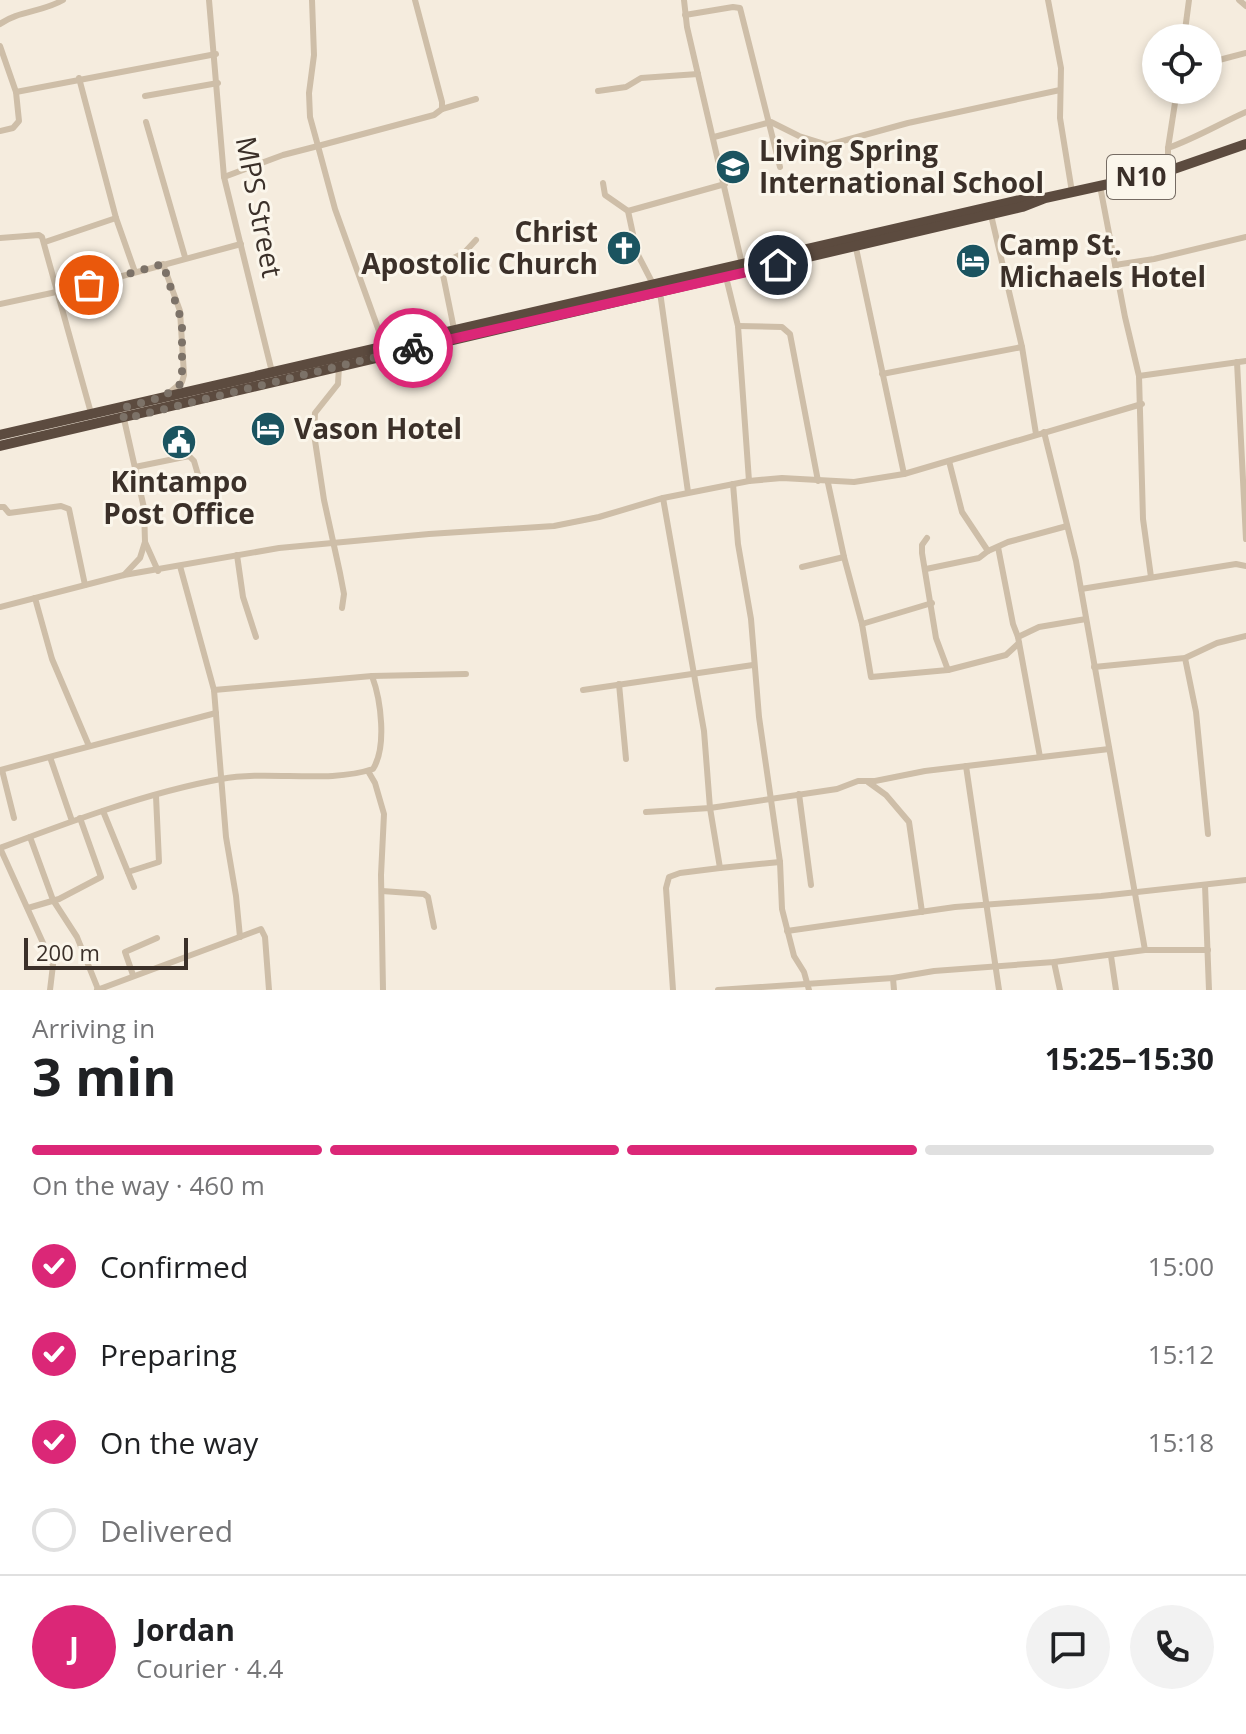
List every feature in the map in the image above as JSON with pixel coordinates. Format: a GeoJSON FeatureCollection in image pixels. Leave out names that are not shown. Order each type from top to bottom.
{"type":"FeatureCollection","features":[{"type":"Feature","properties":{"kind":"highway","name":"N10"},"geometry":{"type":"LineString","coordinates":[[0,435],[91,413],[123,413],[159,398],[454,329],[726,277],[856,248],[1035,201],[1168,171],[1246,144]]}},
{"type":"Feature","properties":{"kind":"highway","name":"N10"},"geometry":{"type":"LineString","coordinates":[[0,446],[123,413],[339,366],[657,288],[742,264],[1020,200],[1035,201]]}},
{"type":"Feature","properties":{"kind":"street"},"geometry":{"type":"LineString","coordinates":[[0,24],[9,18],[63,0]]}},
{"type":"Feature","properties":{"kind":"street","name":"MPS Street"},"geometry":{"type":"LineString","coordinates":[[209,0],[216,54],[224,177],[272,372]]}},
{"type":"Feature","properties":{"kind":"street"},"geometry":{"type":"LineString","coordinates":[[312,0],[314,55],[309,93],[310,117],[335,209],[384,345]]}},
{"type":"Feature","properties":{"kind":"street"},"geometry":{"type":"LineString","coordinates":[[415,0],[442,109]]}},
{"type":"Feature","properties":{"kind":"street"},"geometry":{"type":"LineString","coordinates":[[684,0],[742,264]]}},
{"type":"Feature","properties":{"kind":"street"},"geometry":{"type":"LineString","coordinates":[[1048,0],[1061,68],[1060,118],[1072,192]]}},
{"type":"Feature","properties":{"kind":"street"},"geometry":{"type":"LineString","coordinates":[[1186,24],[1189,0]]}},
{"type":"Feature","properties":{"kind":"street"},"geometry":{"type":"LineString","coordinates":[[1239,0],[1246,6]]}},
{"type":"Feature","properties":{"kind":"street"},"geometry":{"type":"LineString","coordinates":[[685,15],[740,8],[780,167]]}},
{"type":"Feature","properties":{"kind":"street"},"geometry":{"type":"LineString","coordinates":[[0,46],[16,92],[19,121],[13,128],[0,131]]}},
{"type":"Feature","properties":{"kind":"street"},"geometry":{"type":"LineString","coordinates":[[1222,58],[1246,53]]}},
{"type":"Feature","properties":{"kind":"street"},"geometry":{"type":"LineString","coordinates":[[16,92],[216,54]]}},
{"type":"Feature","properties":{"kind":"street"},"geometry":{"type":"LineString","coordinates":[[598,91],[626,87],[641,78],[698,74]]}},
{"type":"Feature","properties":{"kind":"street"},"geometry":{"type":"LineString","coordinates":[[79,78],[116,218],[135,272]]}},
{"type":"Feature","properties":{"kind":"street"},"geometry":{"type":"LineString","coordinates":[[145,96],[218,83]]}},
{"type":"Feature","properties":{"kind":"street"},"geometry":{"type":"LineString","coordinates":[[714,137],[771,122],[799,136],[828,145],[908,123],[1060,90]]}},
{"type":"Feature","properties":{"kind":"street"},"geometry":{"type":"LineString","coordinates":[[224,177],[283,155],[434,115],[442,109],[476,99]]}},
{"type":"Feature","properties":{"kind":"street"},"geometry":{"type":"LineString","coordinates":[[1168,171],[1175,104]]}},
{"type":"Feature","properties":{"kind":"street"},"geometry":{"type":"LineString","coordinates":[[1168,148],[1208,133],[1246,112]]}},
{"type":"Feature","properties":{"kind":"street"},"geometry":{"type":"LineString","coordinates":[[146,122],[185,257]]}},
{"type":"Feature","properties":{"kind":"street"},"geometry":{"type":"LineString","coordinates":[[603,183],[605,195],[628,211],[637,253],[657,288],[688,492]]}},
{"type":"Feature","properties":{"kind":"street"},"geometry":{"type":"LineString","coordinates":[[628,211],[725,184]]}},
{"type":"Feature","properties":{"kind":"street"},"geometry":{"type":"LineString","coordinates":[[1100,186],[1139,376],[1143,519],[1151,577]]}},
{"type":"Feature","properties":{"kind":"street"},"geometry":{"type":"LineString","coordinates":[[991,214],[1040,433],[1067,526],[1081,589],[1145,950]]}},
{"type":"Feature","properties":{"kind":"street"},"geometry":{"type":"LineString","coordinates":[[45,242],[116,218]]}},
{"type":"Feature","properties":{"kind":"street"},"geometry":{"type":"LineString","coordinates":[[0,238],[39,235],[45,242],[91,413]]}},
{"type":"Feature","properties":{"kind":"street"},"geometry":{"type":"LineString","coordinates":[[1115,265],[1246,237]]}},
{"type":"Feature","properties":{"kind":"street"},"geometry":{"type":"LineString","coordinates":[[454,329],[442,270],[445,262],[464,253],[476,240]]}},
{"type":"Feature","properties":{"kind":"street"},"geometry":{"type":"LineString","coordinates":[[0,304],[241,244]]}},
{"type":"Feature","properties":{"kind":"street"},"geometry":{"type":"LineString","coordinates":[[856,248],[904,474]]}},
{"type":"Feature","properties":{"kind":"street"},"geometry":{"type":"LineString","coordinates":[[159,398],[177,388],[184,375],[180,311],[163,264]]}},
{"type":"Feature","properties":{"kind":"street"},"geometry":{"type":"LineString","coordinates":[[726,277],[738,326],[749,481]]}},
{"type":"Feature","properties":{"kind":"street"},"geometry":{"type":"LineString","coordinates":[[738,326],[782,327],[790,334],[818,481]]}},
{"type":"Feature","properties":{"kind":"street"},"geometry":{"type":"LineString","coordinates":[[882,374],[1022,347]]}},
{"type":"Feature","properties":{"kind":"street"},"geometry":{"type":"LineString","coordinates":[[1139,376],[1246,361]]}},
{"type":"Feature","properties":{"kind":"street"},"geometry":{"type":"LineString","coordinates":[[1237,362],[1243,425],[1246,539]]}},
{"type":"Feature","properties":{"kind":"street"},"geometry":{"type":"LineString","coordinates":[[339,366],[338,384],[315,413],[314,434],[344,594],[342,608]]}},
{"type":"Feature","properties":{"kind":"street"},"geometry":{"type":"LineString","coordinates":[[0,597],[1,607],[124,575],[237,555],[333,543],[554,526],[688,492],[749,481],[782,478],[828,483],[854,482],[904,474],[1142,404]]}},
{"type":"Feature","properties":{"kind":"street"},"geometry":{"type":"LineString","coordinates":[[123,413],[144,508],[145,542],[140,558],[124,575]]}},
{"type":"Feature","properties":{"kind":"street"},"geometry":{"type":"LineString","coordinates":[[135,467],[189,456],[194,461],[199,478],[206,481]]}},
{"type":"Feature","properties":{"kind":"street"},"geometry":{"type":"LineString","coordinates":[[949,461],[962,512],[988,551]]}},
{"type":"Feature","properties":{"kind":"street"},"geometry":{"type":"LineString","coordinates":[[828,483],[862,624],[871,677],[948,670],[1006,655],[1019,640],[1039,627],[1086,619]]}},
{"type":"Feature","properties":{"kind":"street"},"geometry":{"type":"LineString","coordinates":[[733,484],[738,544],[751,619],[753,665],[780,862],[782,909],[794,956],[804,972],[808,987]]}},
{"type":"Feature","properties":{"kind":"street"},"geometry":{"type":"LineString","coordinates":[[663,498],[704,731],[710,808],[720,868]]}},
{"type":"Feature","properties":{"kind":"street"},"geometry":{"type":"LineString","coordinates":[[0,507],[9,513],[61,506],[69,509],[85,585]]}},
{"type":"Feature","properties":{"kind":"street"},"geometry":{"type":"LineString","coordinates":[[926,569],[979,558],[998,547],[1067,526]]}},
{"type":"Feature","properties":{"kind":"street"},"geometry":{"type":"LineString","coordinates":[[927,538],[922,545],[936,638],[948,670]]}},
{"type":"Feature","properties":{"kind":"street"},"geometry":{"type":"LineString","coordinates":[[145,542],[158,571]]}},
{"type":"Feature","properties":{"kind":"street"},"geometry":{"type":"LineString","coordinates":[[998,547],[1040,757]]}},
{"type":"Feature","properties":{"kind":"street"},"geometry":{"type":"LineString","coordinates":[[237,555],[243,597],[256,637]]}},
{"type":"Feature","properties":{"kind":"street"},"geometry":{"type":"LineString","coordinates":[[802,567],[844,557]]}},
{"type":"Feature","properties":{"kind":"street"},"geometry":{"type":"LineString","coordinates":[[1081,589],[1236,564],[1246,566]]}},
{"type":"Feature","properties":{"kind":"street"},"geometry":{"type":"LineString","coordinates":[[180,566],[214,690],[226,837],[240,937]]}},
{"type":"Feature","properties":{"kind":"street"},"geometry":{"type":"LineString","coordinates":[[35,598],[52,659],[89,746]]}},
{"type":"Feature","properties":{"kind":"street"},"geometry":{"type":"LineString","coordinates":[[862,624],[932,603]]}},
{"type":"Feature","properties":{"kind":"street"},"geometry":{"type":"LineString","coordinates":[[1094,667],[1185,658],[1217,643],[1246,636]]}},
{"type":"Feature","properties":{"kind":"street"},"geometry":{"type":"LineString","coordinates":[[1185,658],[1196,712],[1208,834]]}},
{"type":"Feature","properties":{"kind":"street"},"geometry":{"type":"LineString","coordinates":[[583,690],[753,665]]}},
{"type":"Feature","properties":{"kind":"street"},"geometry":{"type":"LineString","coordinates":[[214,690],[372,676],[466,674]]}},
{"type":"Feature","properties":{"kind":"street"},"geometry":{"type":"LineString","coordinates":[[50,990],[53,965],[0,848],[80,818],[222,779],[373,769],[379,758],[380,703],[372,676]]}},
{"type":"Feature","properties":{"kind":"street"},"geometry":{"type":"LineString","coordinates":[[619,684],[626,759]]}},
{"type":"Feature","properties":{"kind":"street"},"geometry":{"type":"LineString","coordinates":[[14,818],[1,770],[216,713]]}},
{"type":"Feature","properties":{"kind":"street"},"geometry":{"type":"LineString","coordinates":[[646,812],[710,808],[837,789],[858,781],[1109,749]]}},
{"type":"Feature","properties":{"kind":"street"},"geometry":{"type":"LineString","coordinates":[[50,757],[72,821]]}},
{"type":"Feature","properties":{"kind":"street"},"geometry":{"type":"LineString","coordinates":[[966,766],[999,990]]}},
{"type":"Feature","properties":{"kind":"street"},"geometry":{"type":"LineString","coordinates":[[368,771],[384,814],[383,990]]}},
{"type":"Feature","properties":{"kind":"street"},"geometry":{"type":"LineString","coordinates":[[868,782],[886,795],[909,822],[922,912]]}},
{"type":"Feature","properties":{"kind":"street"},"geometry":{"type":"LineString","coordinates":[[799,794],[811,885]]}},
{"type":"Feature","properties":{"kind":"street"},"geometry":{"type":"LineString","coordinates":[[128,872],[159,862],[156,796]]}},
{"type":"Feature","properties":{"kind":"street"},"geometry":{"type":"LineString","coordinates":[[103,811],[134,887]]}},
{"type":"Feature","properties":{"kind":"street"},"geometry":{"type":"LineString","coordinates":[[28,908],[87,886],[101,877],[80,818]]}},
{"type":"Feature","properties":{"kind":"street"},"geometry":{"type":"LineString","coordinates":[[30,837],[53,900],[77,937],[98,990],[261,929],[269,990]]}},
{"type":"Feature","properties":{"kind":"street"},"geometry":{"type":"LineString","coordinates":[[673,990],[666,888],[669,877],[680,873],[780,862]]}},
{"type":"Feature","properties":{"kind":"street"},"geometry":{"type":"LineString","coordinates":[[787,931],[922,912],[1246,880]]}},
{"type":"Feature","properties":{"kind":"street"},"geometry":{"type":"LineString","coordinates":[[1205,885],[1209,990]]}},
{"type":"Feature","properties":{"kind":"street"},"geometry":{"type":"LineString","coordinates":[[382,891],[424,894],[428,897],[434,927]]}},
{"type":"Feature","properties":{"kind":"street"},"geometry":{"type":"LineString","coordinates":[[133,975],[125,952],[157,938]]}},
{"type":"Feature","properties":{"kind":"street"},"geometry":{"type":"LineString","coordinates":[[718,990],[808,987],[1145,950],[1208,950]]}},
{"type":"Feature","properties":{"kind":"street"},"geometry":{"type":"LineString","coordinates":[[1111,956],[1116,990]]}},
{"type":"Feature","properties":{"kind":"street"},"geometry":{"type":"LineString","coordinates":[[1054,962],[1060,990]]}},
{"type":"Feature","properties":{"kind":"street"},"geometry":{"type":"LineString","coordinates":[[893,978],[894,990]]}},
{"type":"Feature","properties":{"kind":"way so far"},"geometry":{"type":"LineString","coordinates":[[89,285],[163,264],[180,311],[182,382],[159,398],[122,408],[124,419],[413,348]]}},
{"type":"Feature","properties":{"kind":"place","name":"Living Spring International School"},"geometry":{"type":"Point","coordinates":[733,167]}},
{"type":"Feature","properties":{"kind":"place","name":"Christ Apostolic Church"},"geometry":{"type":"Point","coordinates":[624,248]}},
{"type":"Feature","properties":{"kind":"place","name":"Camp St. Michaels Hotel"},"geometry":{"type":"Point","coordinates":[973,261]}},
{"type":"Feature","properties":{"kind":"place","name":"Vason Hotel"},"geometry":{"type":"Point","coordinates":[268,429]}},
{"type":"Feature","properties":{"kind":"place","name":"Kintampo Post Office"},"geometry":{"type":"Point","coordinates":[179,442]}},
{"type":"Feature","properties":{"kind":"route"},"geometry":{"type":"LineString","coordinates":[[413,348],[778,265]]}}]}
